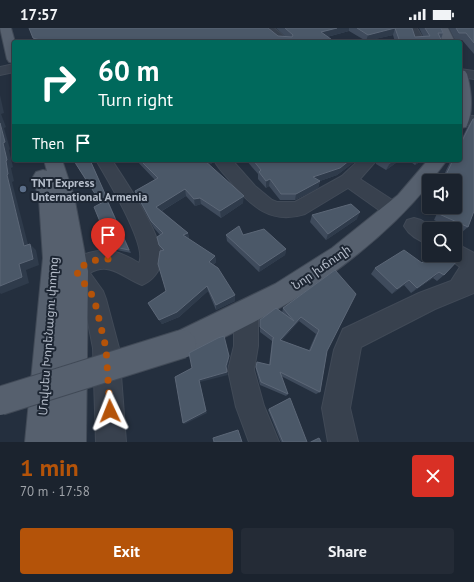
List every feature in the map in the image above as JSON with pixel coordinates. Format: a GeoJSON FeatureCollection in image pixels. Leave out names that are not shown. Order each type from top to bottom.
{"type":"FeatureCollection","features":[{"type":"Feature","properties":{"kind":"main road"},"geometry":{"type":"LineString","coordinates":[[5,28],[12,52]]}},
{"type":"Feature","properties":{"kind":"main road"},"geometry":{"type":"LineString","coordinates":[[16,28],[19,40]]}},
{"type":"Feature","properties":{"kind":"main road"},"geometry":{"type":"LineString","coordinates":[[442,28],[448,40]]}},
{"type":"Feature","properties":{"kind":"main road"},"geometry":{"type":"LineString","coordinates":[[462,88],[465,121]]}},
{"type":"Feature","properties":{"kind":"main road","name":"Մովսես Խորենացու փողոց"},"geometry":{"type":"LineString","coordinates":[[40,162],[49,199],[55,258],[41,442]]}},
{"type":"Feature","properties":{"kind":"main road","name":"Մովսես Խորենացու փողոց"},"geometry":{"type":"LineString","coordinates":[[55,162],[64,196],[76,271],[70,442]]}},
{"type":"Feature","properties":{"kind":"main road","name":"Նոր խճուղի"},"geometry":{"type":"LineString","coordinates":[[0,401],[182,344],[246,313],[284,292],[340,254],[405,200],[436,162]]}},
{"type":"Feature","properties":{"kind":"street"},"geometry":{"type":"LineString","coordinates":[[267,28],[282,40]]}},
{"type":"Feature","properties":{"kind":"street"},"geometry":{"type":"LineString","coordinates":[[411,28],[418,40]]}},
{"type":"Feature","properties":{"kind":"street"},"geometry":{"type":"LineString","coordinates":[[0,71],[12,68]]}},
{"type":"Feature","properties":{"kind":"street"},"geometry":{"type":"LineString","coordinates":[[462,74],[474,75]]}},
{"type":"Feature","properties":{"kind":"street"},"geometry":{"type":"LineString","coordinates":[[105,162],[142,230],[150,248],[151,259],[149,268],[142,275],[136,274],[124,265],[108,259],[96,259],[87,262],[76,271],[94,298],[106,348],[111,442]]}},
{"type":"Feature","properties":{"kind":"street"},"geometry":{"type":"LineString","coordinates":[[224,162],[254,196],[265,205],[278,209],[298,209],[348,180],[366,162]]}},
{"type":"Feature","properties":{"kind":"street"},"geometry":{"type":"LineString","coordinates":[[348,180],[393,210]]}},
{"type":"Feature","properties":{"kind":"street"},"geometry":{"type":"LineString","coordinates":[[343,442],[336,408],[347,350],[352,338],[427,301],[470,274],[462,262]]}},
{"type":"Feature","properties":{"kind":"street"},"geometry":{"type":"LineString","coordinates":[[246,313],[246,346],[241,370],[250,407],[264,442]]}},
{"type":"Feature","properties":{"kind":"building"},"geometry":{"type":"Polygon","coordinates":[[[29,28],[268,28],[278,36],[292,37],[293,35],[285,28],[337,28],[321,32],[332,40],[40,40],[33,38],[29,28]]]}},
{"type":"Feature","properties":{"kind":"building"},"geometry":{"type":"Polygon","coordinates":[[[357,28],[395,28],[368,35],[357,28]]]}},
{"type":"Feature","properties":{"kind":"building"},"geometry":{"type":"Polygon","coordinates":[[[395,28],[412,28],[415,37],[430,36],[425,28],[441,28],[443,33],[438,33],[441,40],[399,40],[395,28]]]}},
{"type":"Feature","properties":{"kind":"building"},"geometry":{"type":"Polygon","coordinates":[[[456,28],[474,28],[474,43],[466,33],[459,33],[456,28]]]}},
{"type":"Feature","properties":{"kind":"building"},"geometry":{"type":"Polygon","coordinates":[[[474,119],[474,211],[468,227],[462,224],[462,222],[457,222],[439,214],[462,214],[462,174],[446,174],[452,162],[462,162],[462,141],[474,119]]]}},
{"type":"Feature","properties":{"kind":"building"},"geometry":{"type":"Polygon","coordinates":[[[0,123],[5,142],[3,143],[7,160],[7,175],[24,246],[30,244],[33,259],[19,264],[22,277],[0,286],[0,123]]]}},
{"type":"Feature","properties":{"kind":"building"},"geometry":{"type":"Polygon","coordinates":[[[75,162],[91,162],[106,196],[99,200],[75,162]]]}},
{"type":"Feature","properties":{"kind":"building"},"geometry":{"type":"Polygon","coordinates":[[[142,162],[206,162],[244,196],[220,211],[200,198],[194,199],[185,189],[156,207],[188,233],[183,235],[215,256],[209,262],[218,268],[235,295],[216,305],[207,286],[177,312],[159,320],[148,303],[166,291],[158,264],[160,251],[164,250],[159,245],[157,237],[163,233],[151,221],[135,191],[158,178],[142,162]]]}},
{"type":"Feature","properties":{"kind":"building"},"geometry":{"type":"Polygon","coordinates":[[[255,162],[348,162],[340,168],[313,177],[320,181],[296,194],[281,194],[270,179],[266,181],[259,172],[261,170],[255,162]]]}},
{"type":"Feature","properties":{"kind":"building"},"geometry":{"type":"Polygon","coordinates":[[[107,200],[129,250],[110,246],[94,207],[107,200]]]}},
{"type":"Feature","properties":{"kind":"building"},"geometry":{"type":"Polygon","coordinates":[[[351,204],[360,212],[328,234],[312,215],[351,204]]]}},
{"type":"Feature","properties":{"kind":"building"},"geometry":{"type":"Polygon","coordinates":[[[239,226],[243,235],[264,229],[286,249],[260,266],[226,235],[239,226]]]}},
{"type":"Feature","properties":{"kind":"building"},"geometry":{"type":"Polygon","coordinates":[[[404,250],[422,263],[456,262],[444,275],[439,272],[417,288],[409,280],[397,289],[375,268],[404,250]]]}},
{"type":"Feature","properties":{"kind":"building"},"geometry":{"type":"Polygon","coordinates":[[[335,270],[356,294],[327,351],[320,392],[280,372],[288,394],[261,382],[256,367],[257,362],[270,365],[274,338],[260,327],[260,320],[276,308],[294,321],[283,308],[335,270]],[[301,317],[280,340],[310,351],[319,330],[301,317]]]}},
{"type":"Feature","properties":{"kind":"building"},"geometry":{"type":"Polygon","coordinates":[[[224,336],[229,356],[226,366],[227,372],[199,380],[206,411],[183,423],[175,377],[192,368],[189,353],[224,336]]]}},
{"type":"Feature","properties":{"kind":"building"},"geometry":{"type":"Polygon","coordinates":[[[290,398],[307,442],[283,442],[269,409],[290,398]]]}},
{"type":"Feature","properties":{"kind":"building"},"geometry":{"type":"Polygon","coordinates":[[[238,430],[242,442],[214,442],[213,438],[238,430]]]}},
{"type":"Feature","properties":{"kind":"building"},"geometry":{"type":"Polygon","coordinates":[[[319,438],[321,442],[311,442],[319,438]]]}},
{"type":"Feature","properties":{"kind":"place","name":"TNT Express Unternational Armenia"},"geometry":{"type":"Point","coordinates":[23,189]}},
{"type":"Feature","properties":{"kind":"route"},"geometry":{"type":"LineString","coordinates":[[108,259],[96,259],[87,262],[76,271],[94,298],[106,348],[110,411]]}}]}
